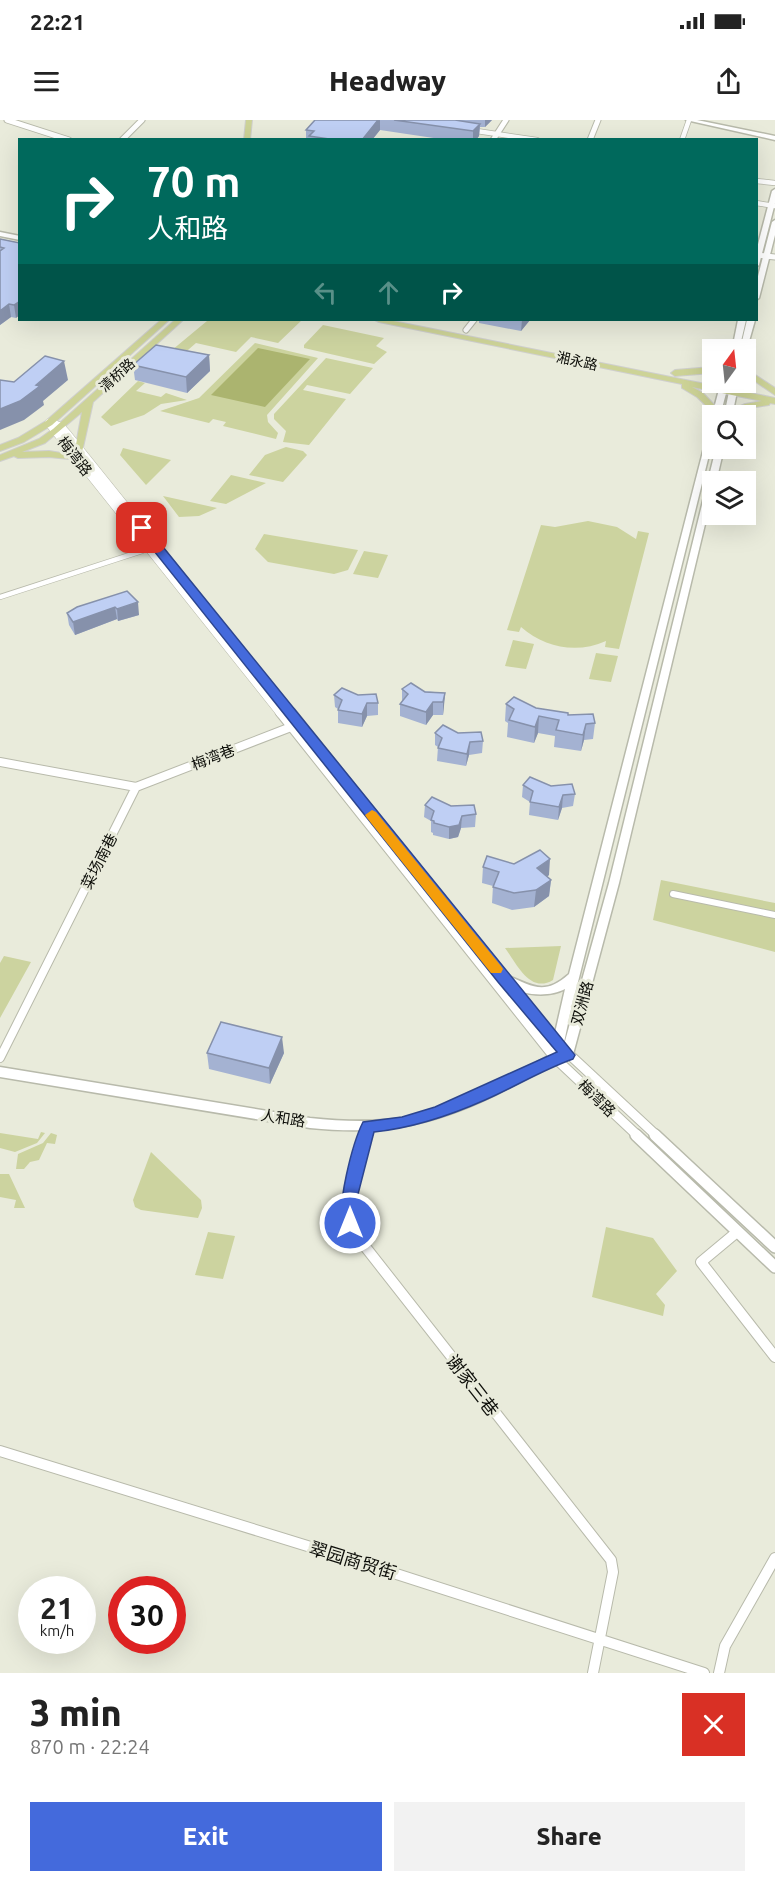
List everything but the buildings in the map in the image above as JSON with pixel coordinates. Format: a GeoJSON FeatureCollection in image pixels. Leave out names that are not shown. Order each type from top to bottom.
{"type":"FeatureCollection","features":[{"type":"Feature","properties":{"kind":"main road"},"geometry":{"type":"LineString","coordinates":[[248,138],[255,120]]}},
{"type":"Feature","properties":{"kind":"main road"},"geometry":{"type":"LineString","coordinates":[[255,120],[255,138]]}},
{"type":"Feature","properties":{"kind":"main road"},"geometry":{"type":"LineString","coordinates":[[689,120],[775,138]]}},
{"type":"Feature","properties":{"kind":"main road"},"geometry":{"type":"LineString","coordinates":[[758,276],[760,255],[775,191]]}},
{"type":"Feature","properties":{"kind":"main road"},"geometry":{"type":"LineString","coordinates":[[760,255],[775,222]]}},
{"type":"Feature","properties":{"kind":"main road"},"geometry":{"type":"LineString","coordinates":[[0,234],[18,238]]}},
{"type":"Feature","properties":{"kind":"main road"},"geometry":{"type":"LineString","coordinates":[[0,241],[18,245]]}},
{"type":"Feature","properties":{"kind":"main road","name":"清桥路"},"geometry":{"type":"LineString","coordinates":[[0,448],[21,440],[49,423],[164,321]]}},
{"type":"Feature","properties":{"kind":"main road","name":"清桥路"},"geometry":{"type":"LineString","coordinates":[[4,457],[42,441],[58,429],[178,321]]}},
{"type":"Feature","properties":{"kind":"main road","name":"湘永路"},"geometry":{"type":"LineString","coordinates":[[384,321],[627,367]]}},
{"type":"Feature","properties":{"kind":"main road","name":"湘永路"},"geometry":{"type":"LineString","coordinates":[[421,321],[702,382]]}},
{"type":"Feature","properties":{"kind":"main road"},"geometry":{"type":"LineString","coordinates":[[738,339],[742,321]]}},
{"type":"Feature","properties":{"kind":"main road"},"geometry":{"type":"LineString","coordinates":[[746,339],[751,321]]}},
{"type":"Feature","properties":{"kind":"main road"},"geometry":{"type":"LineString","coordinates":[[674,377],[702,372]]}},
{"type":"Feature","properties":{"kind":"main road"},"geometry":{"type":"LineString","coordinates":[[674,377],[700,395],[708,405]]}},
{"type":"Feature","properties":{"kind":"main road","name":"湘永路"},"geometry":{"type":"LineString","coordinates":[[674,377],[702,380]]}},
{"type":"Feature","properties":{"kind":"main road"},"geometry":{"type":"LineString","coordinates":[[756,379],[775,393]]}},
{"type":"Feature","properties":{"kind":"main road","name":"湘永路"},"geometry":{"type":"LineString","coordinates":[[756,390],[775,393]]}},
{"type":"Feature","properties":{"kind":"main road","name":"湘永路"},"geometry":{"type":"LineString","coordinates":[[750,393],[775,402]]}},
{"type":"Feature","properties":{"kind":"main road"},"geometry":{"type":"LineString","coordinates":[[4,457],[78,454],[89,401]]}},
{"type":"Feature","properties":{"kind":"main road"},"geometry":{"type":"LineString","coordinates":[[755,405],[775,402]]}},
{"type":"Feature","properties":{"kind":"main road","name":"双洲路"},"geometry":{"type":"LineString","coordinates":[[555,1058],[556,1043],[705,459]]}},
{"type":"Feature","properties":{"kind":"main road","name":"双洲路"},"geometry":{"type":"LineString","coordinates":[[568,1055],[599,942],[717,459]]}},
{"type":"Feature","properties":{"kind":"main road"},"geometry":{"type":"LineString","coordinates":[[583,939],[599,942]]}},
{"type":"Feature","properties":{"kind":"main road"},"geometry":{"type":"LineString","coordinates":[[503,978],[518,987],[541,992],[562,986],[574,974]]}},
{"type":"Feature","properties":{"kind":"main road"},"geometry":{"type":"LineString","coordinates":[[555,1058],[568,1055]]}},
{"type":"Feature","properties":{"kind":"main road","name":"人和路"},"geometry":{"type":"LineString","coordinates":[[0,1072],[301,1122],[368,1126],[402,1123],[444,1110],[555,1058]]}},
{"type":"Feature","properties":{"kind":"street"},"geometry":{"type":"LineString","coordinates":[[7,120],[63,138]]}},
{"type":"Feature","properties":{"kind":"street"},"geometry":{"type":"LineString","coordinates":[[124,138],[142,120]]}},
{"type":"Feature","properties":{"kind":"street"},"geometry":{"type":"LineString","coordinates":[[496,135],[506,120]]}},
{"type":"Feature","properties":{"kind":"street"},"geometry":{"type":"LineString","coordinates":[[591,138],[598,120]]}},
{"type":"Feature","properties":{"kind":"street"},"geometry":{"type":"LineString","coordinates":[[683,138],[689,120]]}},
{"type":"Feature","properties":{"kind":"street"},"geometry":{"type":"LineString","coordinates":[[464,127],[521,138]]}},
{"type":"Feature","properties":{"kind":"street"},"geometry":{"type":"LineString","coordinates":[[758,181],[775,183]]}},
{"type":"Feature","properties":{"kind":"street"},"geometry":{"type":"LineString","coordinates":[[758,203],[773,205]]}},
{"type":"Feature","properties":{"kind":"street"},"geometry":{"type":"LineString","coordinates":[[760,255],[775,257]]}},
{"type":"Feature","properties":{"kind":"street"},"geometry":{"type":"LineString","coordinates":[[466,330],[473,321]]}},
{"type":"Feature","properties":{"kind":"street","name":"梅湾路"},"geometry":{"type":"LineString","coordinates":[[49,423],[58,429],[556,1043],[775,1247]]}},
{"type":"Feature","properties":{"kind":"street","name":"梅湾路"},"geometry":{"type":"LineString","coordinates":[[78,454],[291,727],[555,1058],[775,1267]]}},
{"type":"Feature","properties":{"kind":"street"},"geometry":{"type":"LineString","coordinates":[[0,597],[142,552]]}},
{"type":"Feature","properties":{"kind":"street","name":"梅湾巷"},"geometry":{"type":"LineString","coordinates":[[136,787],[291,727]]}},
{"type":"Feature","properties":{"kind":"street"},"geometry":{"type":"LineString","coordinates":[[0,762],[136,787]]}},
{"type":"Feature","properties":{"kind":"street","name":"菜场南巷"},"geometry":{"type":"LineString","coordinates":[[0,1058],[136,787]]}},
{"type":"Feature","properties":{"kind":"street"},"geometry":{"type":"LineString","coordinates":[[673,894],[775,915]]}},
{"type":"Feature","properties":{"kind":"street","name":"谢家三巷"},"geometry":{"type":"LineString","coordinates":[[368,1126],[349,1198],[350,1223],[356,1235],[611,1560],[613,1572],[593,1673]]}},
{"type":"Feature","properties":{"kind":"street"},"geometry":{"type":"LineString","coordinates":[[738,1232],[701,1262],[775,1358]]}},
{"type":"Feature","properties":{"kind":"street","name":"翠园商贸街"},"geometry":{"type":"LineString","coordinates":[[0,1451],[356,1561],[704,1673]]}},
{"type":"Feature","properties":{"kind":"street"},"geometry":{"type":"LineString","coordinates":[[718,1673],[725,1646],[775,1558]]}},
{"type":"Feature","properties":{"kind":"shaded area"},"geometry":{"type":"Polygon","coordinates":[[[207,321],[301,321],[278,343],[251,337],[236,352],[196,343],[173,363],[160,360],[207,321]]]}},
{"type":"Feature","properties":{"kind":"shaded area"},"geometry":{"type":"Polygon","coordinates":[[[323,325],[384,338],[376,346],[387,352],[374,364],[304,348],[304,345],[323,325]]]}},
{"type":"Feature","properties":{"kind":"shaded area"},"geometry":{"type":"Polygon","coordinates":[[[255,343],[318,358],[267,415],[268,422],[278,433],[276,439],[223,426],[226,422],[213,419],[209,423],[160,411],[199,398],[255,343]]]}},
{"type":"Feature","properties":{"kind":"shaded area"},"geometry":{"type":"Polygon","coordinates":[[[258,348],[310,359],[265,407],[211,395],[258,348]]]}},
{"type":"Feature","properties":{"kind":"shaded area"},"geometry":{"type":"Polygon","coordinates":[[[326,358],[373,368],[350,394],[307,385],[303,390],[346,399],[309,445],[283,442],[286,431],[274,419],[274,414],[326,358]]]}},
{"type":"Feature","properties":{"kind":"shaded area"},"geometry":{"type":"Polygon","coordinates":[[[138,381],[145,383],[136,391],[161,397],[166,393],[187,400],[161,404],[144,415],[111,426],[101,417],[138,381]]]}},
{"type":"Feature","properties":{"kind":"shaded area"},"geometry":{"type":"Polygon","coordinates":[[[286,447],[303,451],[307,455],[283,482],[249,475],[265,455],[286,447]]]}},
{"type":"Feature","properties":{"kind":"shaded area"},"geometry":{"type":"Polygon","coordinates":[[[123,448],[171,460],[146,485],[120,455],[123,448]]]}},
{"type":"Feature","properties":{"kind":"shaded area"},"geometry":{"type":"Polygon","coordinates":[[[231,475],[266,483],[226,504],[210,501],[231,475]]]}},
{"type":"Feature","properties":{"kind":"shaded area"},"geometry":{"type":"Polygon","coordinates":[[[163,496],[217,508],[199,516],[179,517],[163,496]]]}},
{"type":"Feature","properties":{"kind":"shaded area"},"geometry":{"type":"Polygon","coordinates":[[[588,521],[617,527],[636,539],[638,531],[649,533],[619,649],[605,647],[606,641],[584,647],[562,647],[540,640],[521,627],[519,632],[507,630],[541,525],[555,527],[588,521]]]}},
{"type":"Feature","properties":{"kind":"shaded area"},"geometry":{"type":"Polygon","coordinates":[[[264,534],[358,550],[348,570],[334,574],[268,562],[255,549],[264,534]]]}},
{"type":"Feature","properties":{"kind":"shaded area"},"geometry":{"type":"Polygon","coordinates":[[[364,551],[388,555],[378,578],[353,574],[364,551]]]}},
{"type":"Feature","properties":{"kind":"shaded area"},"geometry":{"type":"Polygon","coordinates":[[[513,640],[534,644],[526,669],[505,666],[513,640]]]}},
{"type":"Feature","properties":{"kind":"shaded area"},"geometry":{"type":"Polygon","coordinates":[[[596,653],[618,656],[611,682],[589,679],[596,653]]]}},
{"type":"Feature","properties":{"kind":"shaded area"},"geometry":{"type":"Polygon","coordinates":[[[661,880],[775,903],[775,952],[653,920],[661,880]]]}},
{"type":"Feature","properties":{"kind":"shaded area"},"geometry":{"type":"Polygon","coordinates":[[[561,946],[553,980],[545,983],[537,983],[525,975],[505,948],[561,946]]]}},
{"type":"Feature","properties":{"kind":"shaded area"},"geometry":{"type":"Polygon","coordinates":[[[4,956],[31,962],[0,1018],[0,963],[4,956]]]}},
{"type":"Feature","properties":{"kind":"shaded area"},"geometry":{"type":"Polygon","coordinates":[[[41,1132],[45,1133],[37,1143],[15,1152],[0,1148],[0,1133],[38,1139],[41,1132]]]}},
{"type":"Feature","properties":{"kind":"shaded area"},"geometry":{"type":"Polygon","coordinates":[[[51,1133],[57,1135],[55,1144],[47,1143],[39,1160],[30,1162],[24,1169],[16,1169],[18,1154],[43,1143],[51,1133]]]}},
{"type":"Feature","properties":{"kind":"shaded area"},"geometry":{"type":"Polygon","coordinates":[[[151,1152],[201,1200],[202,1208],[198,1218],[141,1210],[135,1207],[133,1200],[151,1152]]]}},
{"type":"Feature","properties":{"kind":"shaded area"},"geometry":{"type":"Polygon","coordinates":[[[0,1174],[9,1174],[25,1208],[14,1208],[16,1200],[0,1197],[0,1174]]]}},
{"type":"Feature","properties":{"kind":"shaded area"},"geometry":{"type":"Polygon","coordinates":[[[606,1227],[653,1238],[677,1271],[656,1294],[665,1305],[663,1316],[592,1297],[606,1227]]]}},
{"type":"Feature","properties":{"kind":"shaded area"},"geometry":{"type":"Polygon","coordinates":[[[208,1232],[235,1236],[223,1279],[195,1275],[208,1232]]]}},
{"type":"Feature","properties":{"kind":"slow traffic"},"geometry":{"type":"LineString","coordinates":[[372,815],[496,969]]}},
{"type":"Feature","properties":{"kind":"route"},"geometry":{"type":"LineString","coordinates":[[142,528],[503,978],[568,1055],[555,1058],[480,1096],[423,1118],[402,1123],[368,1126],[349,1198],[350,1223]]}}]}
